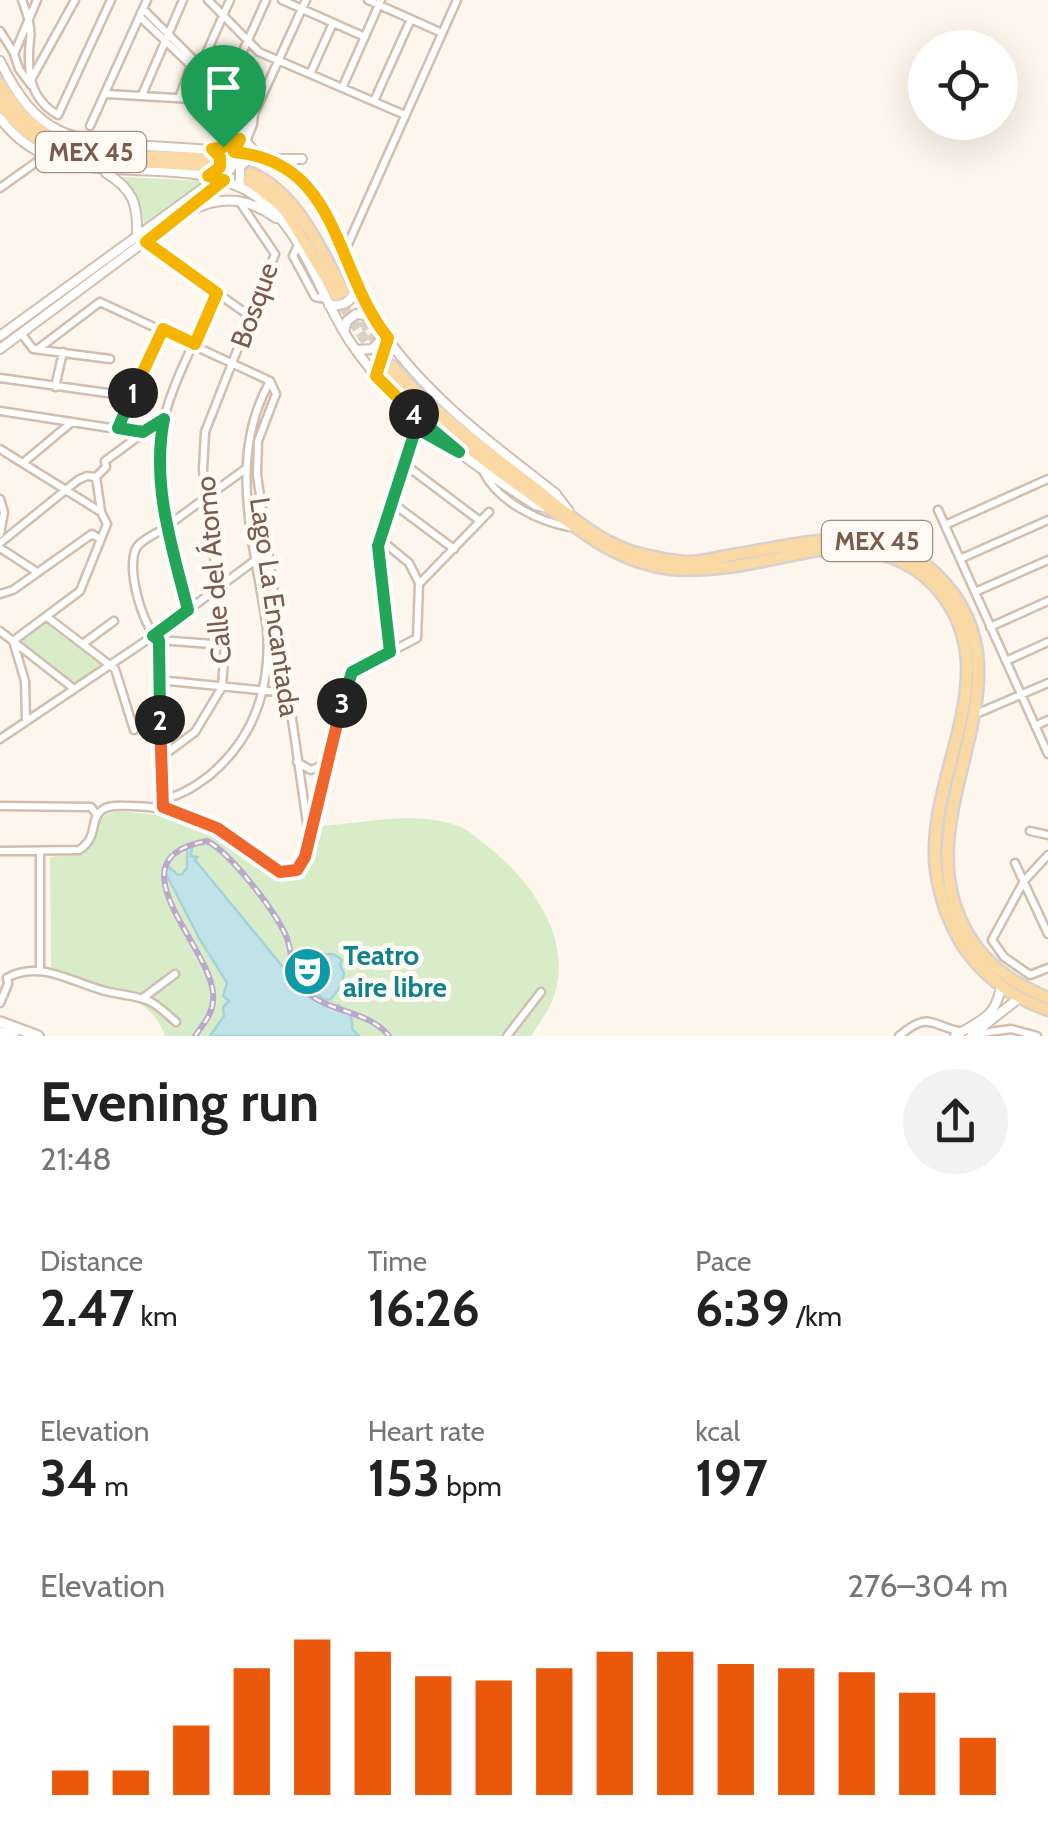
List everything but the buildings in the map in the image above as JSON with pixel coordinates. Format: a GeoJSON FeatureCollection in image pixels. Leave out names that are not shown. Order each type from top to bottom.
{"type":"FeatureCollection","features":[{"type":"Feature","properties":{"kind":"main road","name":"MEX 45"},"geometry":{"type":"LineString","coordinates":[[0,84],[30,123],[71,147],[213,168]]}},
{"type":"Feature","properties":{"kind":"main road","name":"MEX 45"},"geometry":{"type":"LineString","coordinates":[[0,102],[28,134],[73,156],[213,168]]}},
{"type":"Feature","properties":{"kind":"main road"},"geometry":{"type":"LineString","coordinates":[[246,180],[288,200],[312,234],[334,298]]}},
{"type":"Feature","properties":{"kind":"main road","name":"MEX 45"},"geometry":{"type":"LineString","coordinates":[[385,371],[433,421],[548,507],[623,549],[691,562],[836,540],[872,540],[909,554],[934,572],[971,617],[980,656],[981,686],[976,714],[950,821],[947,851],[952,894],[966,930],[984,956],[1020,985],[1048,998]]}},
{"type":"Feature","properties":{"kind":"main road","name":"MEX 45"},"geometry":{"type":"LineString","coordinates":[[385,371],[624,558],[676,569],[711,568],[830,548],[860,549],[904,563],[936,588],[959,623],[968,670],[964,708],[938,821],[934,847],[936,874],[955,931],[976,962],[1002,986],[1048,1010]]}},
{"type":"Feature","properties":{"kind":"main road"},"geometry":{"type":"LineString","coordinates":[[0,1022],[38,1036]]}},
{"type":"Feature","properties":{"kind":"main road"},"geometry":{"type":"LineString","coordinates":[[0,1032],[14,1036]]}},
{"type":"Feature","properties":{"kind":"street"},"geometry":{"type":"LineString","coordinates":[[22,0],[31,38],[27,68],[48,110],[58,115],[111,0]]}},
{"type":"Feature","properties":{"kind":"street"},"geometry":{"type":"LineString","coordinates":[[14,54],[36,0]]}},
{"type":"Feature","properties":{"kind":"street"},"geometry":{"type":"LineString","coordinates":[[32,82],[75,0]]}},
{"type":"Feature","properties":{"kind":"street"},"geometry":{"type":"LineString","coordinates":[[90,126],[147,0]]}},
{"type":"Feature","properties":{"kind":"street"},"geometry":{"type":"LineString","coordinates":[[142,95],[184,0]]}},
{"type":"Feature","properties":{"kind":"street"},"geometry":{"type":"LineString","coordinates":[[208,0],[248,43],[405,115]]}},
{"type":"Feature","properties":{"kind":"street"},"geometry":{"type":"LineString","coordinates":[[201,65],[230,0]]}},
{"type":"Feature","properties":{"kind":"street"},"geometry":{"type":"LineString","coordinates":[[226,89],[266,0]]}},
{"type":"Feature","properties":{"kind":"street"},"geometry":{"type":"LineString","coordinates":[[282,0],[366,36]]}},
{"type":"Feature","properties":{"kind":"street"},"geometry":{"type":"LineString","coordinates":[[182,214],[213,168],[238,152],[306,0]]}},
{"type":"Feature","properties":{"kind":"street"},"geometry":{"type":"LineString","coordinates":[[368,0],[442,32]]}},
{"type":"Feature","properties":{"kind":"street"},"geometry":{"type":"LineString","coordinates":[[343,254],[455,1]]}},
{"type":"Feature","properties":{"kind":"street"},"geometry":{"type":"LineString","coordinates":[[342,86],[380,2]]}},
{"type":"Feature","properties":{"kind":"street"},"geometry":{"type":"LineString","coordinates":[[142,13],[226,89],[252,119]]}},
{"type":"Feature","properties":{"kind":"street"},"geometry":{"type":"LineString","coordinates":[[374,100],[411,19]]}},
{"type":"Feature","properties":{"kind":"street"},"geometry":{"type":"LineString","coordinates":[[311,72],[334,22]]}},
{"type":"Feature","properties":{"kind":"street"},"geometry":{"type":"LineString","coordinates":[[0,31],[19,68],[32,82]]}},
{"type":"Feature","properties":{"kind":"street"},"geometry":{"type":"LineString","coordinates":[[167,37],[191,66],[252,119]]}},
{"type":"Feature","properties":{"kind":"street"},"geometry":{"type":"LineString","coordinates":[[0,61],[20,98],[65,134],[213,168],[246,180]]}},
{"type":"Feature","properties":{"kind":"street"},"geometry":{"type":"LineString","coordinates":[[179,98],[191,66]]}},
{"type":"Feature","properties":{"kind":"street"},"geometry":{"type":"LineString","coordinates":[[106,94],[228,101]]}},
{"type":"Feature","properties":{"kind":"street"},"geometry":{"type":"LineString","coordinates":[[0,118],[18,138],[46,156],[73,166],[102,170],[213,168],[238,152],[273,159],[297,174],[322,202],[356,287],[385,334],[445,406],[555,494],[574,522]]}},
{"type":"Feature","properties":{"kind":"street"},"geometry":{"type":"LineString","coordinates":[[1,344],[22,333],[142,239],[243,141]]}},
{"type":"Feature","properties":{"kind":"street"},"geometry":{"type":"LineString","coordinates":[[243,141],[257,154]]}},
{"type":"Feature","properties":{"kind":"street"},"geometry":{"type":"LineString","coordinates":[[257,154],[240,166],[246,180],[286,226],[334,298],[344,331],[356,350],[385,371],[416,428],[459,452]]}},
{"type":"Feature","properties":{"kind":"street"},"geometry":{"type":"LineString","coordinates":[[0,188],[46,156]]}},
{"type":"Feature","properties":{"kind":"street"},"geometry":{"type":"LineString","coordinates":[[273,159],[302,159]]}},
{"type":"Feature","properties":{"kind":"street"},"geometry":{"type":"LineString","coordinates":[[102,170],[131,192],[142,239],[251,318]]}},
{"type":"Feature","properties":{"kind":"street"},"geometry":{"type":"LineString","coordinates":[[1,344],[142,239],[182,214],[213,201],[238,199],[266,211],[286,226]]}},
{"type":"Feature","properties":{"kind":"street","name":"Bosque"},"geometry":{"type":"LineString","coordinates":[[234,362],[276,254],[238,199]]}},
{"type":"Feature","properties":{"kind":"street"},"geometry":{"type":"LineString","coordinates":[[334,298],[344,304],[356,287]]}},
{"type":"Feature","properties":{"kind":"street"},"geometry":{"type":"LineString","coordinates":[[188,610],[167,526],[158,447],[164,419],[217,293]]}},
{"type":"Feature","properties":{"kind":"street"},"geometry":{"type":"LineString","coordinates":[[0,851],[74,851],[84,847],[93,836],[97,815],[105,808],[151,806],[189,790],[222,764],[246,734],[263,692],[269,654],[244,470],[249,433],[270,380],[100,302],[38,349]]}},
{"type":"Feature","properties":{"kind":"street"},"geometry":{"type":"LineString","coordinates":[[344,331],[347,321],[356,314],[373,316]]}},
{"type":"Feature","properties":{"kind":"street"},"geometry":{"type":"LineString","coordinates":[[118,428],[163,329]]}},
{"type":"Feature","properties":{"kind":"street"},"geometry":{"type":"LineString","coordinates":[[22,333],[33,349],[110,359]]}},
{"type":"Feature","properties":{"kind":"street"},"geometry":{"type":"LineString","coordinates":[[356,350],[372,350],[385,334]]}},
{"type":"Feature","properties":{"kind":"street"},"geometry":{"type":"LineString","coordinates":[[385,334],[385,371]]}},
{"type":"Feature","properties":{"kind":"street"},"geometry":{"type":"LineString","coordinates":[[55,386],[62,352]]}},
{"type":"Feature","properties":{"kind":"street","name":"Calle del Átomo"},"geometry":{"type":"LineString","coordinates":[[160,758],[195,732],[222,687],[225,645],[203,470],[205,432],[234,362]]}},
{"type":"Feature","properties":{"kind":"street"},"geometry":{"type":"LineString","coordinates":[[0,378],[107,392]]}},
{"type":"Feature","properties":{"kind":"street","name":"Lago La Encantada"},"geometry":{"type":"LineString","coordinates":[[270,380],[276,394],[258,441],[256,462],[309,837]]}},
{"type":"Feature","properties":{"kind":"street"},"geometry":{"type":"LineString","coordinates":[[403,404],[482,470],[535,505],[548,507]]}},
{"type":"Feature","properties":{"kind":"street"},"geometry":{"type":"LineString","coordinates":[[0,411],[143,432]]}},
{"type":"Feature","properties":{"kind":"street"},"geometry":{"type":"LineString","coordinates":[[96,478],[106,467],[105,461],[164,419]]}},
{"type":"Feature","properties":{"kind":"street"},"geometry":{"type":"LineString","coordinates":[[24,462],[72,422]]}},
{"type":"Feature","properties":{"kind":"street"},"geometry":{"type":"LineString","coordinates":[[390,652],[380,540],[416,428]]}},
{"type":"Feature","properties":{"kind":"street"},"geometry":{"type":"LineString","coordinates":[[0,448],[102,512]]}},
{"type":"Feature","properties":{"kind":"street"},"geometry":{"type":"LineString","coordinates":[[403,462],[480,522]]}},
{"type":"Feature","properties":{"kind":"street"},"geometry":{"type":"LineString","coordinates":[[167,526],[244,470]]}},
{"type":"Feature","properties":{"kind":"street"},"geometry":{"type":"LineString","coordinates":[[482,470],[494,488],[540,521],[574,522]]}},
{"type":"Feature","properties":{"kind":"street"},"geometry":{"type":"LineString","coordinates":[[37,572],[0,545],[88,476],[96,478]]}},
{"type":"Feature","properties":{"kind":"street"},"geometry":{"type":"LineString","coordinates":[[13,641],[80,592],[107,524],[96,478]]}},
{"type":"Feature","properties":{"kind":"street"},"geometry":{"type":"LineString","coordinates":[[945,525],[1048,480]]}},
{"type":"Feature","properties":{"kind":"street"},"geometry":{"type":"LineString","coordinates":[[0,499],[4,512],[0,534]]}},
{"type":"Feature","properties":{"kind":"street"},"geometry":{"type":"LineString","coordinates":[[391,502],[454,549]]}},
{"type":"Feature","properties":{"kind":"street"},"geometry":{"type":"LineString","coordinates":[[938,510],[1048,754]]}},
{"type":"Feature","properties":{"kind":"street"},"geometry":{"type":"LineString","coordinates":[[419,584],[489,512]]}},
{"type":"Feature","properties":{"kind":"street"},"geometry":{"type":"LineString","coordinates":[[960,559],[1048,520]]}},
{"type":"Feature","properties":{"kind":"street"},"geometry":{"type":"LineString","coordinates":[[158,532],[135,550],[138,599],[156,638],[163,803]]}},
{"type":"Feature","properties":{"kind":"street"},"geometry":{"type":"LineString","coordinates":[[0,594],[13,590],[92,534],[100,539]]}},
{"type":"Feature","properties":{"kind":"street"},"geometry":{"type":"LineString","coordinates":[[163,803],[217,828],[280,872],[293,872],[300,866],[352,672],[417,638],[419,584],[409,563],[380,540]]}},
{"type":"Feature","properties":{"kind":"street"},"geometry":{"type":"LineString","coordinates":[[0,740],[73,688],[156,638],[257,560]]}},
{"type":"Feature","properties":{"kind":"street"},"geometry":{"type":"LineString","coordinates":[[975,592],[1048,560]]}},
{"type":"Feature","properties":{"kind":"street"},"geometry":{"type":"LineString","coordinates":[[260,578],[272,577]]}},
{"type":"Feature","properties":{"kind":"street"},"geometry":{"type":"LineString","coordinates":[[990,627],[1048,601]]}},
{"type":"Feature","properties":{"kind":"street"},"geometry":{"type":"LineString","coordinates":[[47,617],[111,664],[122,686],[134,730]]}},
{"type":"Feature","properties":{"kind":"street"},"geometry":{"type":"LineString","coordinates":[[84,643],[114,621]]}},
{"type":"Feature","properties":{"kind":"street"},"geometry":{"type":"LineString","coordinates":[[0,632],[73,688]]}},
{"type":"Feature","properties":{"kind":"street"},"geometry":{"type":"LineString","coordinates":[[156,638],[225,645]]}},
{"type":"Feature","properties":{"kind":"street"},"geometry":{"type":"LineString","coordinates":[[13,641],[25,681],[26,720]]}},
{"type":"Feature","properties":{"kind":"street"},"geometry":{"type":"LineString","coordinates":[[1006,661],[1048,642]]}},
{"type":"Feature","properties":{"kind":"street"},"geometry":{"type":"LineString","coordinates":[[159,680],[288,693]]}},
{"type":"Feature","properties":{"kind":"street"},"geometry":{"type":"LineString","coordinates":[[976,714],[1048,682]]}},
{"type":"Feature","properties":{"kind":"street"},"geometry":{"type":"LineString","coordinates":[[1036,726],[1048,720]]}},
{"type":"Feature","properties":{"kind":"street"},"geometry":{"type":"LineString","coordinates":[[296,762],[311,770],[327,764]]}},
{"type":"Feature","properties":{"kind":"street"},"geometry":{"type":"LineString","coordinates":[[0,806],[90,807],[97,815]]}},
{"type":"Feature","properties":{"kind":"street"},"geometry":{"type":"LineString","coordinates":[[1030,832],[1048,836]]}},
{"type":"Feature","properties":{"kind":"street"},"geometry":{"type":"LineString","coordinates":[[40,851],[40,969]]}},
{"type":"Feature","properties":{"kind":"street"},"geometry":{"type":"LineString","coordinates":[[1048,855],[1024,881],[992,940],[1004,957],[1034,975],[1048,968]]}},
{"type":"Feature","properties":{"kind":"street"},"geometry":{"type":"LineString","coordinates":[[1015,863],[1048,934]]}},
{"type":"Feature","properties":{"kind":"street"},"geometry":{"type":"LineString","coordinates":[[0,1003],[3,977],[40,971],[142,998],[176,1022]]}},
{"type":"Feature","properties":{"kind":"street"},"geometry":{"type":"LineString","coordinates":[[142,998],[176,974]]}},
{"type":"Feature","properties":{"kind":"street"},"geometry":{"type":"LineString","coordinates":[[965,1035],[991,1014],[1000,1002],[1002,986]]}},
{"type":"Feature","properties":{"kind":"street"},"geometry":{"type":"LineString","coordinates":[[508,1036],[540,992]]}},
{"type":"Feature","properties":{"kind":"street"},"geometry":{"type":"LineString","coordinates":[[965,1035],[1020,998]]}},
{"type":"Feature","properties":{"kind":"street"},"geometry":{"type":"LineString","coordinates":[[899,1036],[913,1024],[930,1020],[965,1035],[1012,1032],[1037,1036]]}},
{"type":"Feature","properties":{"kind":"green space"},"geometry":{"type":"Polygon","coordinates":[[[123,177],[204,181],[145,226],[136,195],[123,177]]]}},
{"type":"Feature","properties":{"kind":"green space"},"geometry":{"type":"Polygon","coordinates":[[[43,620],[103,664],[73,685],[13,640],[43,620]]]}},
{"type":"Feature","properties":{"kind":"green space"},"geometry":{"type":"Polygon","coordinates":[[[111,811],[162,816],[200,827],[276,874],[287,875],[306,862],[317,826],[407,818],[461,827],[517,873],[542,908],[557,947],[559,968],[552,1001],[531,1036],[165,1036],[158,1021],[133,999],[51,968],[50,857],[71,855],[91,846],[102,819],[111,811]]]}},
{"type":"Feature","properties":{"kind":"water"},"geometry":{"type":"Polygon","coordinates":[[[192,846],[191,856],[197,857],[195,860],[306,995],[345,1010],[359,1036],[210,1036],[229,1001],[223,996],[227,983],[163,868],[165,864],[182,874],[187,868],[187,849],[192,846]]]}},
{"type":"Feature","properties":{"kind":"water"},"geometry":{"type":"Polygon","coordinates":[[[319,954],[333,954],[342,960],[341,986],[331,999],[325,1000],[306,987],[316,971],[315,958],[319,954]]]}},
{"type":"Feature","properties":{"kind":"tunnel"},"geometry":{"type":"LineString","coordinates":[[336,295],[384,370]]}},
{"type":"Feature","properties":{"kind":"tunnel"},"geometry":{"type":"LineString","coordinates":[[346,296],[392,366]]}},
{"type":"Feature","properties":{"kind":"railway"},"geometry":{"type":"LineString","coordinates":[[195,1036],[211,1011],[213,993],[208,973],[172,905],[165,884],[166,865],[179,850],[207,841],[240,870],[272,912],[288,941],[297,981],[306,992],[368,1020],[389,1036]]}},
{"type":"Feature","properties":{"kind":"place","name":"Teatro aire libre"},"geometry":{"type":"Point","coordinates":[308,971]}},
{"type":"Feature","properties":{"kind":"route"},"geometry":{"type":"LineString","coordinates":[[240,139],[234,152],[273,159],[297,174],[322,202],[356,287],[388,338],[376,376],[459,452],[416,428],[378,546],[390,652],[354,669],[349,678],[305,857],[297,870],[290,872],[276,870],[217,828],[163,807],[159,640],[153,636],[188,610],[167,526],[160,477],[158,447],[164,419],[143,432],[118,428],[163,329],[195,344],[217,293],[146,242],[224,180],[208,176],[220,167],[220,157],[212,149],[223,147],[240,139]]}}]}
